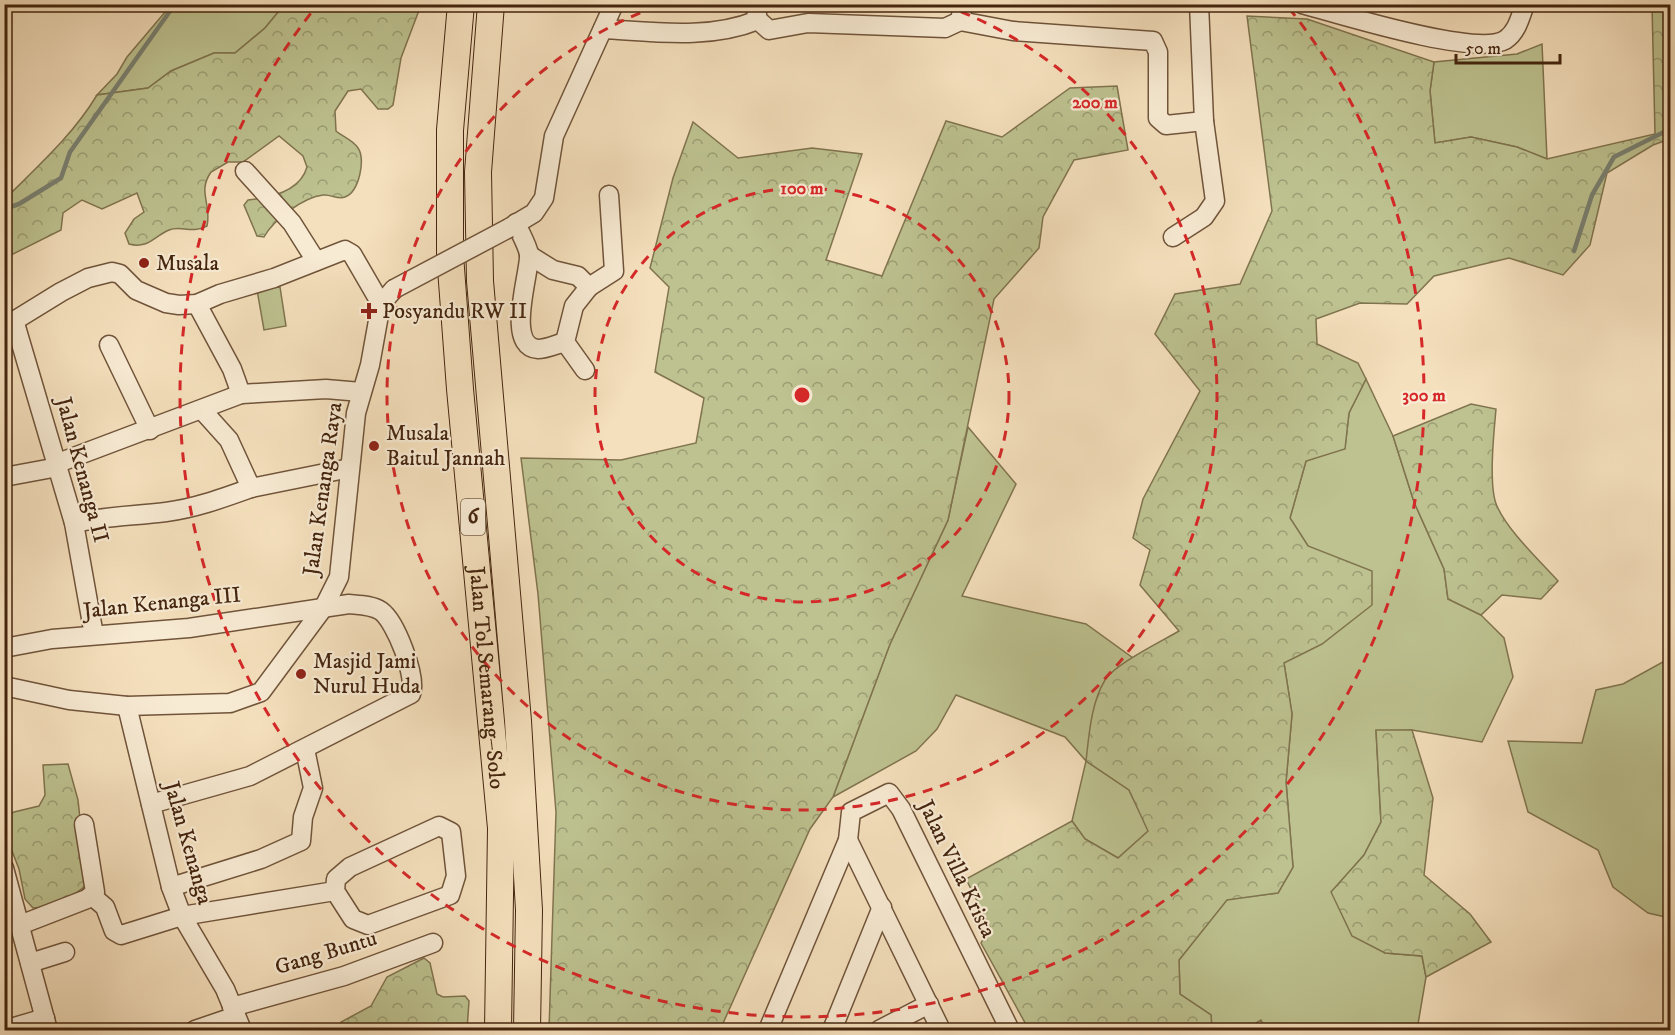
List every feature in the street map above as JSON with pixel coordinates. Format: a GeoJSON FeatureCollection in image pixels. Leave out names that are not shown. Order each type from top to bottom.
{"type":"FeatureCollection","features":[{"type":"Feature","properties":{"kind":"highway","name":"Jalan Tol Semarang–Solo"},"geometry":{"type":"LineString","coordinates":[[461,4],[450,130],[450,255],[460,389],[501,828],[498,1030]]}},
{"type":"Feature","properties":{"kind":"highway","name":"Jalan Tol Semarang–Solo"},"geometry":{"type":"LineString","coordinates":[[491,4],[478,172],[480,281],[518,721],[529,910],[527,1030]]}},
{"type":"Feature","properties":{"kind":"street"},"geometry":{"type":"LineString","coordinates":[[9,324],[37,304],[79,283],[112,272],[120,274],[136,290],[166,303],[197,304],[345,250],[349,251],[381,304],[394,289],[534,213],[544,198],[554,136],[614,4]]}},
{"type":"Feature","properties":{"kind":"street"},"geometry":{"type":"LineString","coordinates":[[1173,237],[1204,217],[1215,201],[1204,121],[1199,4]]}},
{"type":"Feature","properties":{"kind":"street"},"geometry":{"type":"LineString","coordinates":[[1302,4],[1442,39],[1488,44],[1505,39],[1514,32],[1525,4]]}},
{"type":"Feature","properties":{"kind":"street"},"geometry":{"type":"LineString","coordinates":[[603,29],[686,34],[734,30],[756,12],[769,30],[808,22],[945,28],[962,13],[1013,31],[1153,41],[1158,52],[1158,118],[1166,125],[1204,121]]}},
{"type":"Feature","properties":{"kind":"street"},"geometry":{"type":"LineString","coordinates":[[245,171],[292,223],[316,261]]}},
{"type":"Feature","properties":{"kind":"street"},"geometry":{"type":"LineString","coordinates":[[585,370],[565,342],[574,306],[589,287],[614,271],[609,195]]}},
{"type":"Feature","properties":{"kind":"street"},"geometry":{"type":"LineString","coordinates":[[513,226],[529,255],[553,270],[578,276],[589,287]]}},
{"type":"Feature","properties":{"kind":"street"},"geometry":{"type":"LineString","coordinates":[[529,255],[520,303],[523,336],[531,347],[538,349],[565,342]]}},
{"type":"Feature","properties":{"kind":"street"},"geometry":{"type":"LineString","coordinates":[[197,304],[232,369],[241,394]]}},
{"type":"Feature","properties":{"kind":"street","name":"Jalan Kenanga Raya"},"geometry":{"type":"LineString","coordinates":[[4,686],[69,700],[128,706],[230,703],[261,692],[324,607],[339,577],[356,413],[370,365],[381,304]]}},
{"type":"Feature","properties":{"kind":"street","name":"Jalan Kenanga II"},"geometry":{"type":"LineString","coordinates":[[9,324],[58,465],[74,523],[94,635]]}},
{"type":"Feature","properties":{"kind":"street"},"geometry":{"type":"LineString","coordinates":[[109,345],[150,430]]}},
{"type":"Feature","properties":{"kind":"street"},"geometry":{"type":"LineString","coordinates":[[4,477],[58,465],[241,394],[326,389],[361,392]]}},
{"type":"Feature","properties":{"kind":"street"},"geometry":{"type":"LineString","coordinates":[[202,410],[229,440],[251,488]]}},
{"type":"Feature","properties":{"kind":"street"},"geometry":{"type":"LineString","coordinates":[[74,523],[209,504],[251,488],[350,468]]}},
{"type":"Feature","properties":{"kind":"street","name":"Jalan Kenanga III"},"geometry":{"type":"LineString","coordinates":[[4,648],[94,635],[189,628],[349,604],[374,608],[387,617],[407,659],[413,685],[411,694],[250,776],[151,804]]}},
{"type":"Feature","properties":{"kind":"street","name":"Jalan Kenanga"},"geometry":{"type":"LineString","coordinates":[[128,706],[171,887],[182,916],[225,989],[236,1018]]}},
{"type":"Feature","properties":{"kind":"street"},"geometry":{"type":"LineString","coordinates":[[171,887],[261,859],[301,841],[303,818],[313,788],[305,749]]}},
{"type":"Feature","properties":{"kind":"street","name":"Jalan Villa Krista"},"geometry":{"type":"LineString","coordinates":[[768,1030],[848,840],[851,812],[889,793],[896,799],[1010,1030]]}},
{"type":"Feature","properties":{"kind":"street"},"geometry":{"type":"LineString","coordinates":[[84,824],[95,886],[92,896]]}},
{"type":"Feature","properties":{"kind":"street"},"geometry":{"type":"LineString","coordinates":[[439,826],[451,832],[456,876],[450,895],[368,925],[352,919],[335,891],[336,879],[350,867],[439,826]]}},
{"type":"Feature","properties":{"kind":"street"},"geometry":{"type":"LineString","coordinates":[[848,840],[941,1030]]}},
{"type":"Feature","properties":{"kind":"street"},"geometry":{"type":"LineString","coordinates":[[4,868],[46,1024],[4,1030]]}},
{"type":"Feature","properties":{"kind":"street"},"geometry":{"type":"LineString","coordinates":[[92,896],[105,907],[114,931],[121,935],[182,916],[335,891]]}},
{"type":"Feature","properties":{"kind":"street"},"geometry":{"type":"LineString","coordinates":[[20,925],[92,896]]}},
{"type":"Feature","properties":{"kind":"street"},"geometry":{"type":"LineString","coordinates":[[832,1030],[882,907]]}},
{"type":"Feature","properties":{"kind":"street","name":"Gang Buntu"},"geometry":{"type":"LineString","coordinates":[[236,1018],[433,943]]}},
{"type":"Feature","properties":{"kind":"street"},"geometry":{"type":"LineString","coordinates":[[30,963],[65,952]]}},
{"type":"Feature","properties":{"kind":"street"},"geometry":{"type":"LineString","coordinates":[[879,1030],[929,1004]]}},
{"type":"Feature","properties":{"kind":"street"},"geometry":{"type":"LineString","coordinates":[[195,1030],[236,1018]]}},
{"type":"Feature","properties":{"kind":"green space"},"geometry":{"type":"Polygon","coordinates":[[[171,5],[284,5],[265,28],[235,53],[214,53],[171,71],[148,88],[97,95],[117,74],[127,57],[171,5]]]}},
{"type":"Feature","properties":{"kind":"green space"},"geometry":{"type":"Polygon","coordinates":[[[284,5],[421,5],[401,58],[393,105],[388,109],[378,109],[361,89],[348,91],[335,111],[336,131],[353,143],[360,153],[360,175],[350,194],[342,198],[323,195],[307,200],[282,217],[264,237],[257,236],[244,205],[248,200],[266,198],[291,188],[303,176],[307,167],[303,156],[279,136],[243,162],[228,162],[211,172],[205,186],[207,226],[196,229],[173,229],[146,244],[129,244],[125,233],[134,219],[144,212],[137,193],[102,209],[82,200],[63,213],[61,230],[5,258],[5,199],[66,137],[97,95],[148,88],[171,71],[214,53],[235,53],[265,28],[284,5]]]}},
{"type":"Feature","properties":{"kind":"green space"},"geometry":{"type":"Polygon","coordinates":[[[1652,5],[1670,5],[1670,139],[1653,145],[1607,173],[1590,245],[1563,275],[1509,258],[1434,276],[1407,304],[1360,303],[1316,319],[1317,344],[1358,363],[1366,379],[1349,413],[1345,449],[1306,461],[1290,518],[1308,546],[1372,571],[1372,605],[1322,644],[1284,663],[1292,714],[1286,782],[1293,867],[1278,893],[1227,900],[1179,960],[1180,994],[1211,1015],[1212,1030],[1029,1030],[981,943],[990,927],[966,879],[1072,821],[1085,839],[1118,858],[1148,831],[1129,790],[1086,761],[1088,741],[1091,719],[1105,680],[1128,660],[1179,631],[1140,585],[1150,550],[1133,538],[1143,499],[1200,391],[1155,334],[1175,294],[1240,284],[1272,211],[1247,16],[1307,19],[1434,62],[1430,91],[1435,143],[1471,137],[1517,147],[1547,159],[1655,134],[1652,5]]]}},
{"type":"Feature","properties":{"kind":"green space"},"geometry":{"type":"Polygon","coordinates":[[[1542,44],[1547,159],[1517,147],[1471,137],[1435,143],[1430,91],[1434,62],[1517,54],[1542,44]]]}},
{"type":"Feature","properties":{"kind":"green space"},"geometry":{"type":"Polygon","coordinates":[[[1117,86],[1128,150],[1074,160],[1043,217],[1039,248],[994,299],[948,520],[890,644],[833,797],[810,829],[720,1030],[549,1030],[556,812],[538,594],[521,458],[621,460],[696,443],[704,398],[655,372],[669,287],[650,268],[673,178],[693,122],[738,158],[812,148],[862,154],[826,260],[882,276],[946,121],[1002,137],[1070,88],[1117,86]]]}},
{"type":"Feature","properties":{"kind":"green space"},"geometry":{"type":"Polygon","coordinates":[[[280,287],[286,326],[264,330],[257,290],[280,287]]]}},
{"type":"Feature","properties":{"kind":"green space"},"geometry":{"type":"Polygon","coordinates":[[[1366,379],[1393,436],[1414,502],[1444,569],[1448,599],[1481,615],[1504,638],[1513,677],[1482,742],[1412,730],[1376,731],[1381,822],[1364,855],[1332,892],[1385,953],[1422,956],[1426,977],[1417,1030],[1402,1030],[1387,1026],[1342,1030],[1266,1030],[1261,1020],[1244,1030],[1212,1030],[1211,1015],[1180,994],[1179,960],[1227,899],[1278,893],[1293,867],[1286,782],[1292,714],[1284,663],[1308,546],[1290,518],[1306,461],[1345,448],[1349,413],[1366,379]]]}},
{"type":"Feature","properties":{"kind":"green space"},"geometry":{"type":"Polygon","coordinates":[[[1471,404],[1496,409],[1492,473],[1497,506],[1516,535],[1558,581],[1541,599],[1502,595],[1481,615],[1448,599],[1444,569],[1414,502],[1393,436],[1471,404]]]}},
{"type":"Feature","properties":{"kind":"green space"},"geometry":{"type":"Polygon","coordinates":[[[968,427],[1016,484],[962,596],[1086,624],[1133,658],[1106,678],[1086,761],[1065,737],[956,695],[937,729],[916,751],[833,797],[890,644],[948,520],[968,427]]]}},
{"type":"Feature","properties":{"kind":"green space"},"geometry":{"type":"Polygon","coordinates":[[[1670,658],[1670,918],[1648,913],[1613,887],[1598,850],[1528,812],[1508,741],[1582,743],[1596,690],[1623,684],[1670,658]]]}},
{"type":"Feature","properties":{"kind":"green space"},"geometry":{"type":"Polygon","coordinates":[[[1376,730],[1412,730],[1433,798],[1424,875],[1470,914],[1491,942],[1426,977],[1422,956],[1385,953],[1352,936],[1331,892],[1364,855],[1381,822],[1376,730]]]}},
{"type":"Feature","properties":{"kind":"green space"},"geometry":{"type":"Polygon","coordinates":[[[1086,761],[1129,790],[1149,831],[1118,858],[1085,839],[1072,821],[1086,761]]]}},
{"type":"Feature","properties":{"kind":"green space"},"geometry":{"type":"Polygon","coordinates":[[[68,764],[78,800],[87,884],[62,900],[33,908],[25,899],[19,869],[7,838],[4,819],[14,812],[39,806],[45,795],[43,765],[68,764]]]}},
{"type":"Feature","properties":{"kind":"green space"},"geometry":{"type":"Polygon","coordinates":[[[424,958],[430,963],[437,994],[443,997],[465,996],[469,1001],[467,1030],[335,1030],[341,1022],[371,1006],[387,977],[424,958]]]}},
{"type":"Feature","properties":{"kind":"waterway"},"geometry":{"type":"LineString","coordinates":[[4,209],[19,204],[61,178],[70,152],[175,4]]}},
{"type":"Feature","properties":{"kind":"waterway"},"geometry":{"type":"LineString","coordinates":[[1574,251],[1592,195],[1614,157],[1670,129]]}},
{"type":"Feature","properties":{"kind":"place","name":"Musala"},"geometry":{"type":"Point","coordinates":[144,263]}},
{"type":"Feature","properties":{"kind":"place","name":"Posyandu RW II"},"geometry":{"type":"Point","coordinates":[369,311]}},
{"type":"Feature","properties":{"kind":"place","name":"Musala Baitul Jannah"},"geometry":{"type":"Point","coordinates":[374,446]}},
{"type":"Feature","properties":{"kind":"place","name":"Masjid Jami Nurul Huda"},"geometry":{"type":"Point","coordinates":[301,674]}}]}
